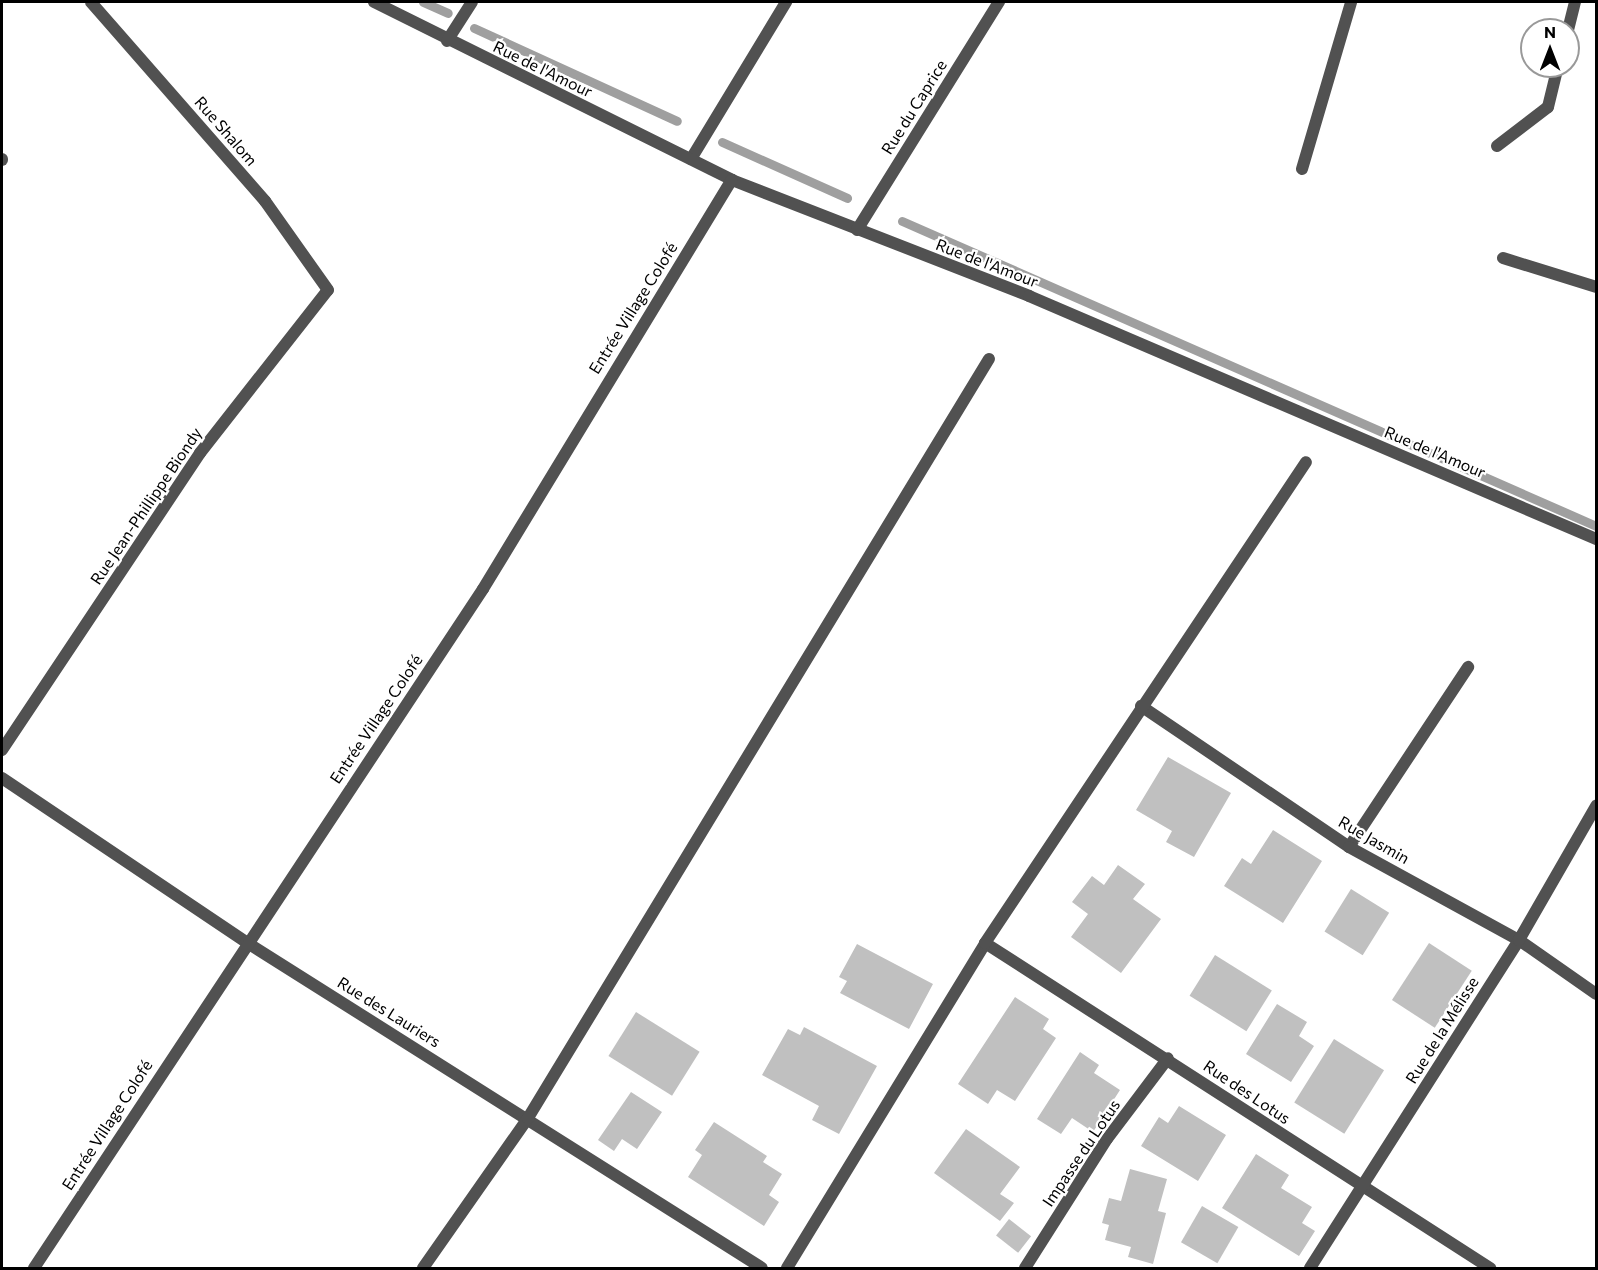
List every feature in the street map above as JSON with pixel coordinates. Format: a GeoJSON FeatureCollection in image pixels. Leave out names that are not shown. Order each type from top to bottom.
{"type":"FeatureCollection","features":[{"type":"Feature","properties":{"kind":"street","name":"Rue Shalom"},"geometry":{"type":"LineString","coordinates":[[91,2],[265,201],[328,290]]}},
{"type":"Feature","properties":{"kind":"street","name":"Rue de l'Amour"},"geometry":{"type":"LineString","coordinates":[[374,2],[447,41],[732,180],[1029,296],[1596,539]]}},
{"type":"Feature","properties":{"kind":"street"},"geometry":{"type":"LineString","coordinates":[[447,41],[472,2]]}},
{"type":"Feature","properties":{"kind":"street"},"geometry":{"type":"LineString","coordinates":[[691,159],[786,2]]}},
{"type":"Feature","properties":{"kind":"street","name":"Rue du Caprice"},"geometry":{"type":"LineString","coordinates":[[857,230],[999,2]]}},
{"type":"Feature","properties":{"kind":"street"},"geometry":{"type":"LineString","coordinates":[[1302,169],[1351,2]]}},
{"type":"Feature","properties":{"kind":"street"},"geometry":{"type":"LineString","coordinates":[[1571,18],[1575,2]]}},
{"type":"Feature","properties":{"kind":"street"},"geometry":{"type":"LineString","coordinates":[[1497,146],[1548,107],[1555,78]]}},
{"type":"Feature","properties":{"kind":"street","name":"Entrée Village Colofé"},"geometry":{"type":"LineString","coordinates":[[34,1269],[246,942],[483,589],[732,180]]}},
{"type":"Feature","properties":{"kind":"street"},"geometry":{"type":"LineString","coordinates":[[1503,258],[1596,287]]}},
{"type":"Feature","properties":{"kind":"street","name":"Rue Jean-Phillippe Biondy"},"geometry":{"type":"LineString","coordinates":[[2,750],[200,453],[328,290]]}},
{"type":"Feature","properties":{"kind":"street"},"geometry":{"type":"LineString","coordinates":[[423,1269],[528,1118],[989,359]]}},
{"type":"Feature","properties":{"kind":"street"},"geometry":{"type":"LineString","coordinates":[[787,1269],[985,943],[1141,706],[1306,462]]}},
{"type":"Feature","properties":{"kind":"street"},"geometry":{"type":"LineString","coordinates":[[1349,847],[1468,667]]}},
{"type":"Feature","properties":{"kind":"street","name":"Rue Jasmin"},"geometry":{"type":"LineString","coordinates":[[1141,706],[1349,847],[1519,940],[1596,994]]}},
{"type":"Feature","properties":{"kind":"street","name":"Rue des Lauriers"},"geometry":{"type":"LineString","coordinates":[[2,778],[246,942],[528,1118],[762,1269]]}},
{"type":"Feature","properties":{"kind":"street","name":"Rue de la Mélisse"},"geometry":{"type":"LineString","coordinates":[[1310,1269],[1519,940],[1596,806]]}},
{"type":"Feature","properties":{"kind":"street","name":"Rue des Lotus"},"geometry":{"type":"LineString","coordinates":[[985,943],[1168,1058],[1361,1189],[1490,1269]]}},
{"type":"Feature","properties":{"kind":"street","name":"Impasse du Lotus"},"geometry":{"type":"LineString","coordinates":[[1025,1269],[1107,1139],[1168,1058]]}},
{"type":"Feature","properties":{"kind":"building"},"geometry":{"type":"Polygon","coordinates":[[[1168,757],[1231,793],[1194,857],[1166,842],[1172,831],[1136,810],[1168,757]]]}},
{"type":"Feature","properties":{"kind":"building"},"geometry":{"type":"Polygon","coordinates":[[[1273,830],[1322,861],[1283,923],[1224,886],[1242,858],[1251,864],[1273,830]]]}},
{"type":"Feature","properties":{"kind":"building"},"geometry":{"type":"Polygon","coordinates":[[[1118,865],[1145,884],[1133,899],[1161,919],[1121,973],[1071,937],[1088,914],[1072,902],[1092,876],[1104,885],[1118,865]]]}},
{"type":"Feature","properties":{"kind":"building"},"geometry":{"type":"Polygon","coordinates":[[[1351,889],[1389,913],[1363,955],[1325,931],[1351,889]]]}},
{"type":"Feature","properties":{"kind":"building"},"geometry":{"type":"Polygon","coordinates":[[[1429,943],[1472,971],[1435,1028],[1392,1000],[1429,943]]]}},
{"type":"Feature","properties":{"kind":"building"},"geometry":{"type":"Polygon","coordinates":[[[857,944],[933,984],[909,1029],[840,993],[847,981],[839,977],[857,944]]]}},
{"type":"Feature","properties":{"kind":"building"},"geometry":{"type":"Polygon","coordinates":[[[1215,955],[1272,991],[1246,1031],[1190,996],[1215,955]]]}},
{"type":"Feature","properties":{"kind":"building"},"geometry":{"type":"Polygon","coordinates":[[[1015,997],[1049,1019],[1043,1029],[1056,1038],[1015,1101],[997,1090],[988,1104],[958,1084],[1015,997]]]}},
{"type":"Feature","properties":{"kind":"building"},"geometry":{"type":"Polygon","coordinates":[[[1277,1004],[1307,1022],[1299,1036],[1314,1046],[1291,1082],[1246,1054],[1277,1004]]]}},
{"type":"Feature","properties":{"kind":"building"},"geometry":{"type":"Polygon","coordinates":[[[636,1012],[700,1052],[672,1096],[608,1056],[636,1012]]]}},
{"type":"Feature","properties":{"kind":"building"},"geometry":{"type":"Polygon","coordinates":[[[804,1027],[877,1066],[839,1134],[812,1120],[819,1106],[762,1075],[788,1029],[800,1035],[804,1027]]]}},
{"type":"Feature","properties":{"kind":"building"},"geometry":{"type":"Polygon","coordinates":[[[1334,1039],[1384,1070],[1344,1134],[1294,1103],[1334,1039]]]}},
{"type":"Feature","properties":{"kind":"building"},"geometry":{"type":"Polygon","coordinates":[[[1080,1052],[1099,1065],[1094,1073],[1120,1090],[1093,1132],[1072,1118],[1061,1134],[1037,1119],[1080,1052]]]}},
{"type":"Feature","properties":{"kind":"building"},"geometry":{"type":"Polygon","coordinates":[[[631,1092],[662,1112],[637,1149],[622,1139],[614,1151],[598,1140],[631,1092]]]}},
{"type":"Feature","properties":{"kind":"building"},"geometry":{"type":"Polygon","coordinates":[[[1179,1106],[1226,1135],[1198,1181],[1141,1146],[1159,1117],[1168,1123],[1179,1106]]]}},
{"type":"Feature","properties":{"kind":"building"},"geometry":{"type":"Polygon","coordinates":[[[714,1122],[767,1156],[763,1162],[782,1174],[769,1195],[779,1202],[764,1226],[688,1177],[702,1155],[695,1150],[714,1122]]]}},
{"type":"Feature","properties":{"kind":"building"},"geometry":{"type":"Polygon","coordinates":[[[966,1129],[1020,1167],[1000,1194],[1014,1203],[1000,1221],[934,1173],[966,1129]]]}},
{"type":"Feature","properties":{"kind":"building"},"geometry":{"type":"Polygon","coordinates":[[[1256,1154],[1289,1175],[1281,1188],[1312,1207],[1302,1223],[1315,1231],[1299,1256],[1222,1208],[1256,1154]]]}},
{"type":"Feature","properties":{"kind":"building"},"geometry":{"type":"Polygon","coordinates":[[[1130,1169],[1167,1179],[1158,1211],[1166,1213],[1153,1264],[1128,1257],[1131,1247],[1105,1240],[1109,1225],[1102,1223],[1109,1198],[1121,1201],[1130,1169]]]}},
{"type":"Feature","properties":{"kind":"building"},"geometry":{"type":"Polygon","coordinates":[[[1202,1206],[1238,1227],[1217,1263],[1181,1242],[1202,1206]]]}},
{"type":"Feature","properties":{"kind":"building"},"geometry":{"type":"Polygon","coordinates":[[[1009,1219],[1031,1236],[1018,1253],[996,1236],[1009,1219]]]}},
{"type":"Feature","properties":{"kind":"waterway"},"geometry":{"type":"LineString","coordinates":[[423,2],[448,13]]}},
{"type":"Feature","properties":{"kind":"waterway"},"geometry":{"type":"LineString","coordinates":[[474,28],[677,121]]}},
{"type":"Feature","properties":{"kind":"waterway"},"geometry":{"type":"LineString","coordinates":[[722,142],[847,198]]}},
{"type":"Feature","properties":{"kind":"waterway"},"geometry":{"type":"LineString","coordinates":[[902,221],[1596,526]]}}]}
